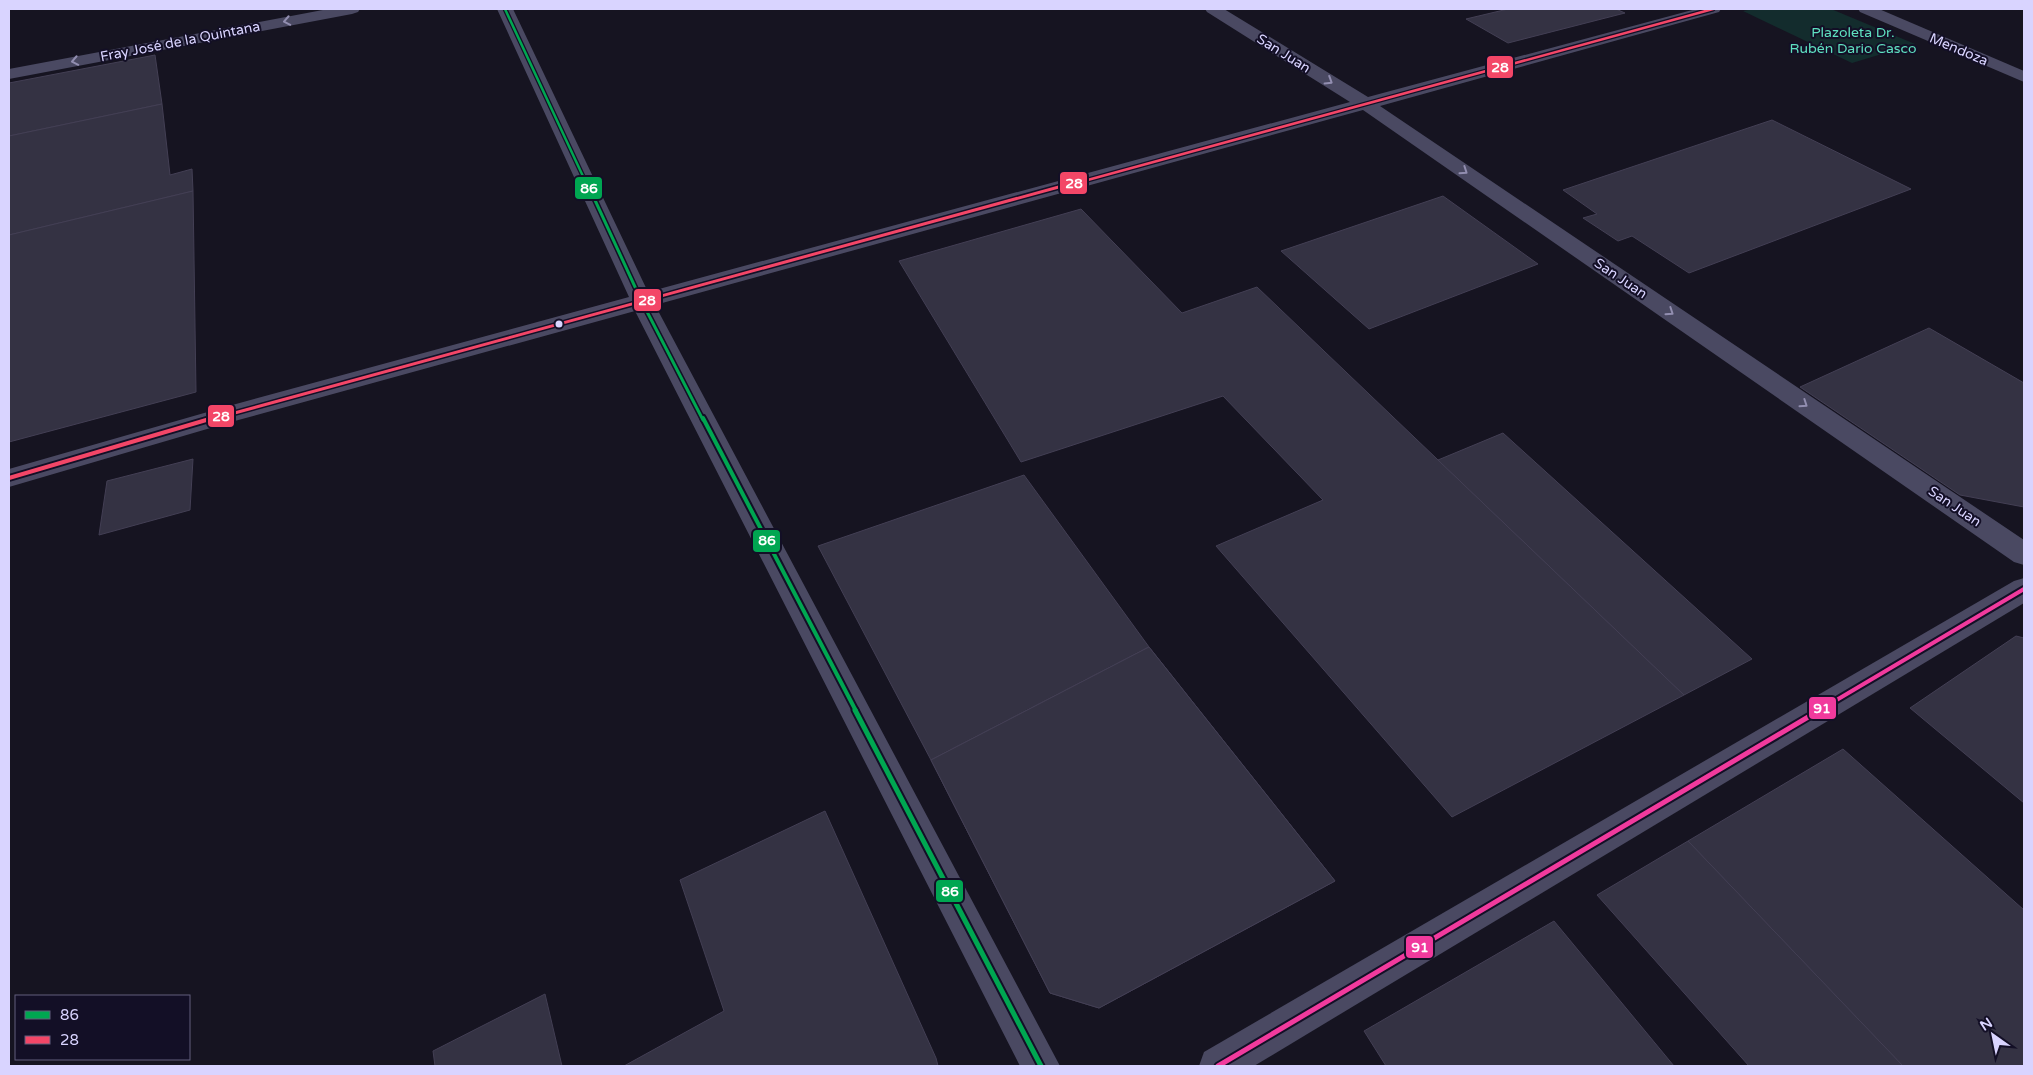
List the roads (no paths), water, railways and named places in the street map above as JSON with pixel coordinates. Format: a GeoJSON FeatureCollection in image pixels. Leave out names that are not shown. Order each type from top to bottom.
{"type":"FeatureCollection","features":[{"type":"Feature","properties":{"kind":"street","name":"Fray José de la Quintana"},"geometry":{"type":"LineString","coordinates":[[9,74],[352,9]]}},
{"type":"Feature","properties":{"kind":"street"},"geometry":{"type":"LineString","coordinates":[[505,9],[642,302],[1041,1066]]}},
{"type":"Feature","properties":{"kind":"street","name":"San Juan"},"geometry":{"type":"LineString","coordinates":[[1213,9],[1366,104],[2024,554]]}},
{"type":"Feature","properties":{"kind":"street"},"geometry":{"type":"LineString","coordinates":[[9,478],[225,415],[1714,9]]}},
{"type":"Feature","properties":{"kind":"street","name":"Mendoza"},"geometry":{"type":"LineString","coordinates":[[1866,9],[2024,77]]}},
{"type":"Feature","properties":{"kind":"street"},"geometry":{"type":"LineString","coordinates":[[1218,1066],[2024,590]]}},
{"type":"Feature","properties":{"kind":"park label","name":"Plazoleta Dr. Rubén Dario Casco"},"geometry":{"type":"Point","coordinates":[1853,40]}}]}
